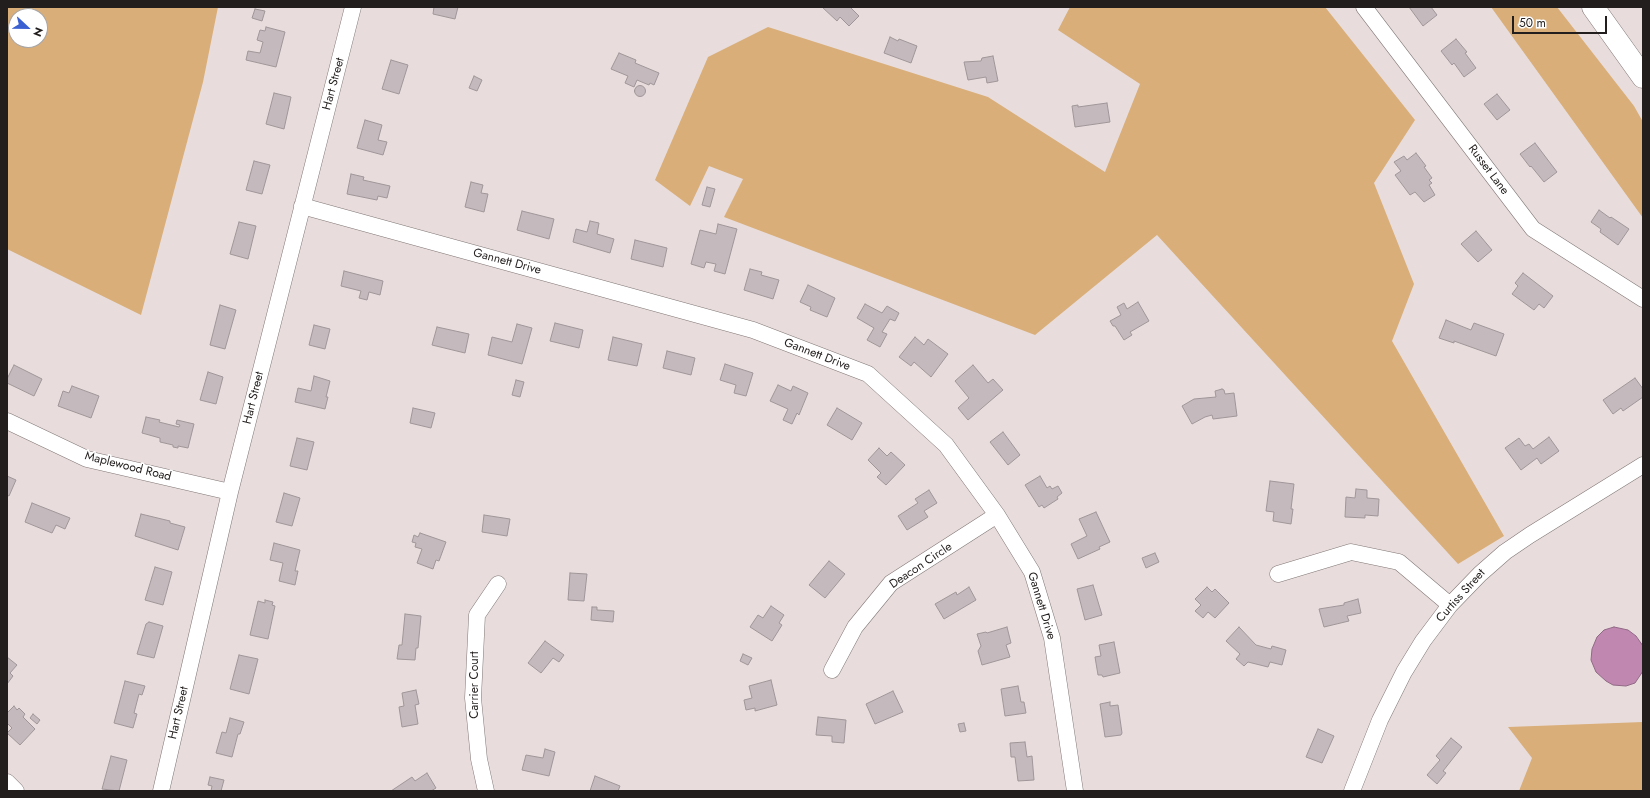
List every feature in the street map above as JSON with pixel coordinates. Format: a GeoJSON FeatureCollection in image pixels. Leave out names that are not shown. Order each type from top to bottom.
{"type":"FeatureCollection","features":[{"type":"Feature","properties":{"kind":"highway"},"geometry":{"type":"LineString","coordinates":[[1593,7],[1643,77]]}},
{"type":"Feature","properties":{"kind":"street","name":"Hart Street"},"geometry":{"type":"LineString","coordinates":[[161,791],[230,492],[353,7]]}},
{"type":"Feature","properties":{"kind":"street","name":"Russet Lane"},"geometry":{"type":"LineString","coordinates":[[1364,7],[1533,229],[1643,299]]}},
{"type":"Feature","properties":{"kind":"street","name":"Gannett Drive"},"geometry":{"type":"LineString","coordinates":[[302,206],[753,330],[868,374],[946,445],[997,515],[1032,572],[1052,638],[1075,791]]}},
{"type":"Feature","properties":{"kind":"street","name":"Maplewood Road"},"geometry":{"type":"LineString","coordinates":[[7,421],[88,458],[230,492]]}},
{"type":"Feature","properties":{"kind":"street","name":"Curtiss Street"},"geometry":{"type":"LineString","coordinates":[[1352,791],[1380,720],[1404,672],[1423,641],[1450,605],[1480,574],[1505,552],[1542,527],[1643,465]]}},
{"type":"Feature","properties":{"kind":"street","name":"Deacon Circle"},"geometry":{"type":"LineString","coordinates":[[832,670],[855,627],[891,584],[997,515]]}},
{"type":"Feature","properties":{"kind":"street"},"geometry":{"type":"LineString","coordinates":[[1278,574],[1351,552],[1399,562],[1450,605]]}},
{"type":"Feature","properties":{"kind":"street","name":"Carrier Court"},"geometry":{"type":"LineString","coordinates":[[486,791],[479,759],[473,698],[477,615],[498,584]]}},
{"type":"Feature","properties":{"kind":"street"},"geometry":{"type":"LineString","coordinates":[[7,782],[16,791]]}},
{"type":"Feature","properties":{"kind":"shaded area"},"geometry":{"type":"Polygon","coordinates":[[[7,7],[218,7],[203,82],[141,315],[7,249],[7,7]]]}},
{"type":"Feature","properties":{"kind":"shaded area"},"geometry":{"type":"Polygon","coordinates":[[[1070,7],[1325,7],[1415,120],[1374,183],[1414,284],[1392,341],[1504,536],[1458,564],[1157,235],[1035,335],[724,217],[743,179],[709,166],[690,206],[655,180],[708,57],[768,27],[988,97],[1105,172],[1140,84],[1058,30],[1070,7]]]}},
{"type":"Feature","properties":{"kind":"shaded area"},"geometry":{"type":"Polygon","coordinates":[[[1491,7],[1557,7],[1634,106],[1643,122],[1643,218],[1491,7]]]}},
{"type":"Feature","properties":{"kind":"shaded area"},"geometry":{"type":"Polygon","coordinates":[[[1614,627],[1628,630],[1636,636],[1643,646],[1643,671],[1635,683],[1626,686],[1613,685],[1606,681],[1596,672],[1591,660],[1592,649],[1597,637],[1604,630],[1614,627]]]}},
{"type":"Feature","properties":{"kind":"shaded area"},"geometry":{"type":"Polygon","coordinates":[[[1643,722],[1643,791],[1519,791],[1532,758],[1508,727],[1643,722]]]}},
{"type":"Feature","properties":{"kind":"building"},"geometry":{"type":"Polygon","coordinates":[[[434,7],[458,7],[455,19],[433,14],[434,7]]]}},
{"type":"Feature","properties":{"kind":"building"},"geometry":{"type":"Polygon","coordinates":[[[822,7],[852,7],[851,8],[859,16],[849,26],[840,17],[837,21],[822,7]]]}},
{"type":"Feature","properties":{"kind":"building"},"geometry":{"type":"Polygon","coordinates":[[[1409,7],[1431,7],[1437,15],[1423,26],[1409,7]]]}},
{"type":"Feature","properties":{"kind":"building"},"geometry":{"type":"Polygon","coordinates":[[[255,9],[265,11],[262,21],[252,18],[255,9]]]}},
{"type":"Feature","properties":{"kind":"building"},"geometry":{"type":"Polygon","coordinates":[[[266,27],[285,32],[276,67],[246,60],[248,51],[260,53],[263,42],[257,40],[260,30],[265,31],[266,27]]]}},
{"type":"Feature","properties":{"kind":"building"},"geometry":{"type":"Polygon","coordinates":[[[890,37],[898,41],[899,39],[917,46],[911,63],[884,53],[890,37]]]}},
{"type":"Feature","properties":{"kind":"building"},"geometry":{"type":"Polygon","coordinates":[[[1456,39],[1467,52],[1465,53],[1476,68],[1464,77],[1454,63],[1452,65],[1441,51],[1456,39]]]}},
{"type":"Feature","properties":{"kind":"building"},"geometry":{"type":"Polygon","coordinates":[[[619,53],[636,60],[635,63],[659,73],[654,85],[650,83],[649,85],[637,80],[634,87],[625,83],[628,76],[611,69],[619,53]]]}},
{"type":"Feature","properties":{"kind":"building"},"geometry":{"type":"Polygon","coordinates":[[[993,56],[998,81],[987,83],[986,77],[968,80],[964,62],[981,61],[982,58],[993,56]]]}},
{"type":"Feature","properties":{"kind":"building"},"geometry":{"type":"Polygon","coordinates":[[[391,60],[408,65],[399,94],[382,89],[391,60]]]}},
{"type":"Feature","properties":{"kind":"building"},"geometry":{"type":"Polygon","coordinates":[[[474,76],[482,80],[477,91],[469,88],[474,76]]]}},
{"type":"Feature","properties":{"kind":"building"},"geometry":{"type":"Polygon","coordinates":[[[638,86],[642,86],[644,87],[644,95],[638,96],[635,93],[635,89],[638,86]]]}},
{"type":"Feature","properties":{"kind":"building"},"geometry":{"type":"Polygon","coordinates":[[[274,93],[291,97],[284,129],[266,124],[274,93]]]}},
{"type":"Feature","properties":{"kind":"building"},"geometry":{"type":"Polygon","coordinates":[[[1497,94],[1510,110],[1497,120],[1484,104],[1497,94]]]}},
{"type":"Feature","properties":{"kind":"building"},"geometry":{"type":"Polygon","coordinates":[[[1107,103],[1110,122],[1075,127],[1072,106],[1078,105],[1078,107],[1107,103]]]}},
{"type":"Feature","properties":{"kind":"building"},"geometry":{"type":"Polygon","coordinates":[[[365,120],[382,125],[378,140],[387,142],[383,155],[357,148],[365,120]]]}},
{"type":"Feature","properties":{"kind":"building"},"geometry":{"type":"Polygon","coordinates":[[[1535,143],[1557,172],[1544,182],[1520,154],[1535,143]]]}},
{"type":"Feature","properties":{"kind":"building"},"geometry":{"type":"Polygon","coordinates":[[[1416,153],[1426,166],[1424,167],[1432,178],[1429,180],[1432,183],[1429,185],[1435,195],[1424,202],[1415,192],[1410,195],[1395,175],[1401,171],[1394,162],[1404,156],[1407,160],[1416,153]]]}},
{"type":"Feature","properties":{"kind":"building"},"geometry":{"type":"Polygon","coordinates":[[[254,161],[270,165],[262,194],[246,190],[254,161]]]}},
{"type":"Feature","properties":{"kind":"building"},"geometry":{"type":"Polygon","coordinates":[[[351,174],[364,177],[363,180],[390,186],[387,198],[378,196],[377,200],[347,194],[351,174]]]}},
{"type":"Feature","properties":{"kind":"building"},"geometry":{"type":"Polygon","coordinates":[[[471,182],[483,185],[481,193],[488,194],[484,212],[465,207],[471,182]]]}},
{"type":"Feature","properties":{"kind":"building"},"geometry":{"type":"Polygon","coordinates":[[[707,187],[715,189],[710,207],[702,205],[707,187]]]}},
{"type":"Feature","properties":{"kind":"building"},"geometry":{"type":"Polygon","coordinates":[[[1599,210],[1629,229],[1618,245],[1600,232],[1601,229],[1591,222],[1599,210]]]}},
{"type":"Feature","properties":{"kind":"building"},"geometry":{"type":"Polygon","coordinates":[[[522,211],[554,219],[549,239],[517,230],[522,211]]]}},
{"type":"Feature","properties":{"kind":"building"},"geometry":{"type":"Polygon","coordinates":[[[590,221],[599,223],[597,234],[614,239],[610,253],[573,242],[576,229],[587,232],[590,221]]]}},
{"type":"Feature","properties":{"kind":"building"},"geometry":{"type":"Polygon","coordinates":[[[239,222],[256,226],[248,259],[230,254],[239,222]]]}},
{"type":"Feature","properties":{"kind":"building"},"geometry":{"type":"Polygon","coordinates":[[[718,224],[737,229],[725,274],[714,271],[716,264],[706,262],[704,268],[691,264],[700,230],[716,234],[718,224]]]}},
{"type":"Feature","properties":{"kind":"building"},"geometry":{"type":"Polygon","coordinates":[[[1476,231],[1492,250],[1478,262],[1461,244],[1476,231]]]}},
{"type":"Feature","properties":{"kind":"building"},"geometry":{"type":"Polygon","coordinates":[[[635,240],[667,248],[663,267],[631,259],[635,240]]]}},
{"type":"Feature","properties":{"kind":"building"},"geometry":{"type":"Polygon","coordinates":[[[750,269],[762,272],[761,275],[779,280],[773,299],[744,290],[750,269]]]}},
{"type":"Feature","properties":{"kind":"building"},"geometry":{"type":"Polygon","coordinates":[[[344,271],[383,281],[380,295],[369,292],[367,300],[359,298],[361,291],[341,286],[344,271]]]}},
{"type":"Feature","properties":{"kind":"building"},"geometry":{"type":"Polygon","coordinates":[[[1523,273],[1553,296],[1544,308],[1539,304],[1534,310],[1512,294],[1518,286],[1515,283],[1523,273]]]}},
{"type":"Feature","properties":{"kind":"building"},"geometry":{"type":"Polygon","coordinates":[[[808,285],[835,298],[827,317],[810,310],[811,307],[800,302],[808,285]]]}},
{"type":"Feature","properties":{"kind":"building"},"geometry":{"type":"Polygon","coordinates":[[[1138,302],[1149,321],[1130,332],[1132,335],[1124,340],[1110,321],[1121,315],[1117,307],[1124,303],[1127,309],[1138,302]]]}},
{"type":"Feature","properties":{"kind":"building"},"geometry":{"type":"Polygon","coordinates":[[[865,304],[882,313],[887,306],[899,313],[895,321],[890,319],[882,332],[887,334],[880,347],[867,340],[874,328],[857,318],[865,304]]]}},
{"type":"Feature","properties":{"kind":"building"},"geometry":{"type":"Polygon","coordinates":[[[220,305],[236,310],[225,349],[210,345],[220,305]]]}},
{"type":"Feature","properties":{"kind":"building"},"geometry":{"type":"Polygon","coordinates":[[[1446,320],[1471,330],[1474,323],[1504,334],[1496,356],[1454,341],[1454,343],[1439,338],[1446,320]]]}},
{"type":"Feature","properties":{"kind":"building"},"geometry":{"type":"Polygon","coordinates":[[[555,323],[583,330],[579,348],[550,341],[555,323]]]}},
{"type":"Feature","properties":{"kind":"building"},"geometry":{"type":"Polygon","coordinates":[[[517,324],[532,328],[522,364],[488,355],[492,337],[512,342],[517,324]]]}},
{"type":"Feature","properties":{"kind":"building"},"geometry":{"type":"Polygon","coordinates":[[[314,325],[330,329],[325,349],[309,345],[314,325]]]}},
{"type":"Feature","properties":{"kind":"building"},"geometry":{"type":"Polygon","coordinates":[[[437,327],[469,334],[465,353],[432,345],[437,327]]]}},
{"type":"Feature","properties":{"kind":"building"},"geometry":{"type":"Polygon","coordinates":[[[613,337],[642,344],[637,366],[608,360],[613,337]]]}},
{"type":"Feature","properties":{"kind":"building"},"geometry":{"type":"Polygon","coordinates":[[[915,337],[924,345],[928,339],[948,354],[931,377],[914,362],[911,366],[899,357],[915,337]]]}},
{"type":"Feature","properties":{"kind":"building"},"geometry":{"type":"Polygon","coordinates":[[[667,351],[695,358],[691,375],[663,368],[667,351]]]}},
{"type":"Feature","properties":{"kind":"building"},"geometry":{"type":"Polygon","coordinates":[[[725,364],[753,373],[746,396],[734,393],[736,385],[720,380],[725,364]]]}},
{"type":"Feature","properties":{"kind":"building"},"geometry":{"type":"Polygon","coordinates":[[[14,365],[42,379],[34,396],[7,383],[7,379],[14,365]]]}},
{"type":"Feature","properties":{"kind":"building"},"geometry":{"type":"Polygon","coordinates":[[[973,365],[988,383],[993,379],[1003,390],[968,420],[958,408],[969,398],[955,381],[973,365]]]}},
{"type":"Feature","properties":{"kind":"building"},"geometry":{"type":"Polygon","coordinates":[[[208,372],[223,377],[216,404],[200,400],[208,372]]]}},
{"type":"Feature","properties":{"kind":"building"},"geometry":{"type":"Polygon","coordinates":[[[314,376],[330,381],[325,409],[295,402],[298,388],[311,391],[314,376]]]}},
{"type":"Feature","properties":{"kind":"building"},"geometry":{"type":"Polygon","coordinates":[[[1635,378],[1643,389],[1643,397],[1623,411],[1621,408],[1613,414],[1603,400],[1635,378]]]}},
{"type":"Feature","properties":{"kind":"building"},"geometry":{"type":"Polygon","coordinates":[[[516,380],[524,382],[520,397],[512,395],[516,380]]]}},
{"type":"Feature","properties":{"kind":"building"},"geometry":{"type":"Polygon","coordinates":[[[778,385],[791,391],[793,386],[808,393],[799,415],[797,413],[792,424],[783,420],[788,409],[770,401],[778,385]]]}},
{"type":"Feature","properties":{"kind":"building"},"geometry":{"type":"Polygon","coordinates":[[[72,386],[99,396],[91,418],[58,406],[63,391],[69,393],[72,386]]]}},
{"type":"Feature","properties":{"kind":"building"},"geometry":{"type":"Polygon","coordinates":[[[1222,389],[1224,390],[1225,394],[1234,393],[1237,416],[1213,419],[1212,415],[1192,424],[1182,406],[1194,399],[1216,397],[1215,391],[1222,389]]]}},
{"type":"Feature","properties":{"kind":"building"},"geometry":{"type":"Polygon","coordinates":[[[413,408],[435,413],[431,428],[410,423],[413,408]]]}},
{"type":"Feature","properties":{"kind":"building"},"geometry":{"type":"Polygon","coordinates":[[[837,408],[862,423],[852,440],[827,425],[837,408]]]}},
{"type":"Feature","properties":{"kind":"building"},"geometry":{"type":"Polygon","coordinates":[[[146,417],[179,427],[180,425],[176,424],[177,420],[194,424],[188,448],[178,446],[178,448],[173,447],[173,445],[160,442],[160,438],[142,433],[146,417]]]}},
{"type":"Feature","properties":{"kind":"building"},"geometry":{"type":"Polygon","coordinates":[[[1003,432],[1020,455],[1008,465],[990,442],[1003,432]]]}},
{"type":"Feature","properties":{"kind":"building"},"geometry":{"type":"Polygon","coordinates":[[[1549,437],[1559,451],[1541,464],[1537,458],[1521,470],[1505,448],[1519,438],[1525,446],[1529,444],[1533,449],[1549,437]]]}},
{"type":"Feature","properties":{"kind":"building"},"geometry":{"type":"Polygon","coordinates":[[[297,438],[314,442],[307,470],[290,466],[297,438]]]}},
{"type":"Feature","properties":{"kind":"building"},"geometry":{"type":"Polygon","coordinates":[[[879,448],[887,456],[891,452],[905,465],[886,485],[877,477],[881,473],[868,460],[879,448]]]}},
{"type":"Feature","properties":{"kind":"building"},"geometry":{"type":"Polygon","coordinates":[[[7,476],[16,480],[9,496],[7,495],[7,476]]]}},
{"type":"Feature","properties":{"kind":"building"},"geometry":{"type":"Polygon","coordinates":[[[1040,476],[1047,488],[1050,486],[1052,489],[1058,486],[1062,493],[1057,497],[1058,499],[1044,508],[1042,505],[1039,507],[1025,485],[1040,476]]]}},
{"type":"Feature","properties":{"kind":"building"},"geometry":{"type":"Polygon","coordinates":[[[1270,481],[1294,484],[1291,524],[1273,521],[1274,512],[1266,511],[1270,481]]]}},
{"type":"Feature","properties":{"kind":"building"},"geometry":{"type":"Polygon","coordinates":[[[1356,489],[1367,490],[1367,498],[1379,499],[1378,516],[1365,515],[1365,518],[1345,517],[1346,497],[1355,498],[1356,489]]]}},
{"type":"Feature","properties":{"kind":"building"},"geometry":{"type":"Polygon","coordinates":[[[929,490],[937,503],[924,511],[928,517],[907,530],[898,516],[918,503],[915,499],[929,490]]]}},
{"type":"Feature","properties":{"kind":"building"},"geometry":{"type":"Polygon","coordinates":[[[284,493],[300,498],[292,526],[276,522],[284,493]]]}},
{"type":"Feature","properties":{"kind":"building"},"geometry":{"type":"Polygon","coordinates":[[[32,503],[70,518],[65,529],[56,525],[52,533],[25,522],[32,503]]]}},
{"type":"Feature","properties":{"kind":"building"},"geometry":{"type":"Polygon","coordinates":[[[1096,512],[1110,542],[1099,547],[1100,549],[1078,559],[1071,544],[1087,536],[1079,519],[1096,512]]]}},
{"type":"Feature","properties":{"kind":"building"},"geometry":{"type":"Polygon","coordinates":[[[141,514],[170,521],[170,523],[185,527],[178,550],[135,536],[141,514]]]}},
{"type":"Feature","properties":{"kind":"building"},"geometry":{"type":"Polygon","coordinates":[[[484,515],[510,519],[507,536],[482,532],[484,515]]]}},
{"type":"Feature","properties":{"kind":"building"},"geometry":{"type":"Polygon","coordinates":[[[420,533],[446,542],[439,561],[436,560],[433,569],[417,563],[422,549],[415,547],[416,543],[412,542],[414,535],[418,537],[420,533]]]}},
{"type":"Feature","properties":{"kind":"building"},"geometry":{"type":"Polygon","coordinates":[[[274,543],[300,550],[295,571],[298,571],[295,585],[279,581],[283,563],[270,560],[274,543]]]}},
{"type":"Feature","properties":{"kind":"building"},"geometry":{"type":"Polygon","coordinates":[[[1155,553],[1159,562],[1146,568],[1142,558],[1155,553]]]}},
{"type":"Feature","properties":{"kind":"building"},"geometry":{"type":"Polygon","coordinates":[[[829,561],[845,574],[825,598],[809,585],[829,561]]]}},
{"type":"Feature","properties":{"kind":"building"},"geometry":{"type":"Polygon","coordinates":[[[155,567],[172,572],[163,605],[145,600],[155,567]]]}},
{"type":"Feature","properties":{"kind":"building"},"geometry":{"type":"Polygon","coordinates":[[[570,573],[587,574],[584,601],[568,600],[570,573]]]}},
{"type":"Feature","properties":{"kind":"building"},"geometry":{"type":"Polygon","coordinates":[[[1093,585],[1102,615],[1085,620],[1077,589],[1093,585]]]}},
{"type":"Feature","properties":{"kind":"building"},"geometry":{"type":"Polygon","coordinates":[[[969,587],[976,600],[944,619],[935,604],[956,592],[957,595],[969,587]]]}},
{"type":"Feature","properties":{"kind":"building"},"geometry":{"type":"Polygon","coordinates":[[[1207,587],[1212,592],[1215,589],[1229,603],[1215,618],[1208,612],[1203,618],[1195,611],[1201,605],[1195,599],[1207,587]]]}},
{"type":"Feature","properties":{"kind":"building"},"geometry":{"type":"Polygon","coordinates":[[[1358,599],[1361,613],[1347,616],[1349,621],[1324,627],[1319,609],[1344,605],[1344,603],[1358,599]]]}},
{"type":"Feature","properties":{"kind":"building"},"geometry":{"type":"Polygon","coordinates":[[[265,600],[273,602],[272,605],[275,606],[268,639],[250,635],[258,601],[265,603],[265,600]]]}},
{"type":"Feature","properties":{"kind":"building"},"geometry":{"type":"Polygon","coordinates":[[[771,606],[784,615],[779,623],[782,625],[772,641],[750,627],[758,615],[763,618],[771,606]]]}},
{"type":"Feature","properties":{"kind":"building"},"geometry":{"type":"Polygon","coordinates":[[[592,607],[597,607],[597,610],[614,611],[613,622],[591,620],[592,607]]]}},
{"type":"Feature","properties":{"kind":"building"},"geometry":{"type":"Polygon","coordinates":[[[405,614],[421,616],[418,648],[416,648],[415,660],[397,659],[399,645],[402,645],[405,614]]]}},
{"type":"Feature","properties":{"kind":"building"},"geometry":{"type":"Polygon","coordinates":[[[149,622],[163,626],[154,658],[137,654],[146,624],[149,622]]]}},
{"type":"Feature","properties":{"kind":"building"},"geometry":{"type":"Polygon","coordinates":[[[1007,627],[1011,643],[1006,645],[1010,657],[982,665],[978,651],[981,646],[977,634],[987,633],[1007,627]]]}},
{"type":"Feature","properties":{"kind":"building"},"geometry":{"type":"Polygon","coordinates":[[[1239,627],[1256,645],[1271,649],[1272,646],[1286,650],[1282,665],[1270,662],[1268,667],[1248,662],[1244,666],[1236,659],[1240,654],[1226,641],[1239,627]]]}},
{"type":"Feature","properties":{"kind":"building"},"geometry":{"type":"Polygon","coordinates":[[[545,641],[564,655],[559,662],[553,658],[541,673],[528,663],[545,641]]]}},
{"type":"Feature","properties":{"kind":"building"},"geometry":{"type":"Polygon","coordinates":[[[1114,642],[1120,673],[1103,677],[1102,675],[1098,675],[1095,657],[1101,656],[1099,645],[1114,642]]]}},
{"type":"Feature","properties":{"kind":"building"},"geometry":{"type":"Polygon","coordinates":[[[743,654],[752,658],[748,665],[740,661],[743,654]]]}},
{"type":"Feature","properties":{"kind":"building"},"geometry":{"type":"Polygon","coordinates":[[[239,655],[258,659],[249,694],[230,689],[239,655]]]}},
{"type":"Feature","properties":{"kind":"building"},"geometry":{"type":"Polygon","coordinates":[[[7,657],[17,665],[10,673],[13,676],[7,684],[7,657]]]}},
{"type":"Feature","properties":{"kind":"building"},"geometry":{"type":"Polygon","coordinates":[[[771,680],[777,705],[755,711],[755,708],[746,710],[744,700],[752,698],[749,686],[771,680]]]}},
{"type":"Feature","properties":{"kind":"building"},"geometry":{"type":"Polygon","coordinates":[[[125,681],[145,686],[142,695],[139,694],[134,713],[137,714],[133,728],[114,723],[125,681]]]}},
{"type":"Feature","properties":{"kind":"building"},"geometry":{"type":"Polygon","coordinates":[[[1018,686],[1021,702],[1024,702],[1026,713],[1005,716],[1001,689],[1018,686]]]}},
{"type":"Feature","properties":{"kind":"building"},"geometry":{"type":"Polygon","coordinates":[[[416,690],[419,704],[415,705],[418,724],[402,727],[399,707],[404,706],[402,693],[416,690]]]}},
{"type":"Feature","properties":{"kind":"building"},"geometry":{"type":"Polygon","coordinates":[[[893,691],[903,712],[875,724],[866,704],[893,691]]]}},
{"type":"Feature","properties":{"kind":"building"},"geometry":{"type":"Polygon","coordinates":[[[1110,702],[1110,706],[1118,705],[1122,733],[1121,735],[1105,737],[1100,704],[1110,702]]]}},
{"type":"Feature","properties":{"kind":"building"},"geometry":{"type":"Polygon","coordinates":[[[14,706],[17,710],[19,708],[25,714],[23,717],[35,729],[20,745],[7,733],[12,728],[7,723],[7,713],[14,706]]]}},
{"type":"Feature","properties":{"kind":"building"},"geometry":{"type":"Polygon","coordinates":[[[33,714],[40,720],[37,724],[30,718],[33,714]]]}},
{"type":"Feature","properties":{"kind":"building"},"geometry":{"type":"Polygon","coordinates":[[[818,717],[846,720],[844,743],[832,742],[832,736],[816,735],[818,717]]]}},
{"type":"Feature","properties":{"kind":"building"},"geometry":{"type":"Polygon","coordinates":[[[230,718],[244,722],[240,734],[238,734],[232,757],[216,753],[222,732],[226,733],[230,718]]]}},
{"type":"Feature","properties":{"kind":"building"},"geometry":{"type":"Polygon","coordinates":[[[964,723],[966,731],[960,732],[958,724],[964,723]]]}},
{"type":"Feature","properties":{"kind":"building"},"geometry":{"type":"Polygon","coordinates":[[[1318,729],[1334,736],[1322,763],[1306,757],[1318,729]]]}},
{"type":"Feature","properties":{"kind":"building"},"geometry":{"type":"Polygon","coordinates":[[[1451,738],[1462,747],[1443,771],[1446,773],[1437,784],[1427,775],[1440,760],[1436,756],[1451,738]]]}},
{"type":"Feature","properties":{"kind":"building"},"geometry":{"type":"Polygon","coordinates":[[[1025,742],[1027,757],[1032,756],[1034,780],[1018,781],[1015,757],[1011,757],[1010,743],[1025,742]]]}},
{"type":"Feature","properties":{"kind":"building"},"geometry":{"type":"Polygon","coordinates":[[[545,749],[555,752],[549,776],[522,770],[526,755],[543,758],[545,749]]]}},
{"type":"Feature","properties":{"kind":"building"},"geometry":{"type":"Polygon","coordinates":[[[111,756],[127,760],[119,791],[102,789],[111,756]]]}},
{"type":"Feature","properties":{"kind":"building"},"geometry":{"type":"Polygon","coordinates":[[[427,773],[436,788],[431,791],[391,791],[412,777],[415,781],[427,773]]]}},
{"type":"Feature","properties":{"kind":"building"},"geometry":{"type":"Polygon","coordinates":[[[595,776],[620,786],[618,791],[590,791],[595,776]]]}},
{"type":"Feature","properties":{"kind":"building"},"geometry":{"type":"Polygon","coordinates":[[[210,777],[224,780],[221,791],[211,791],[212,786],[208,785],[210,777]]]}}]}
